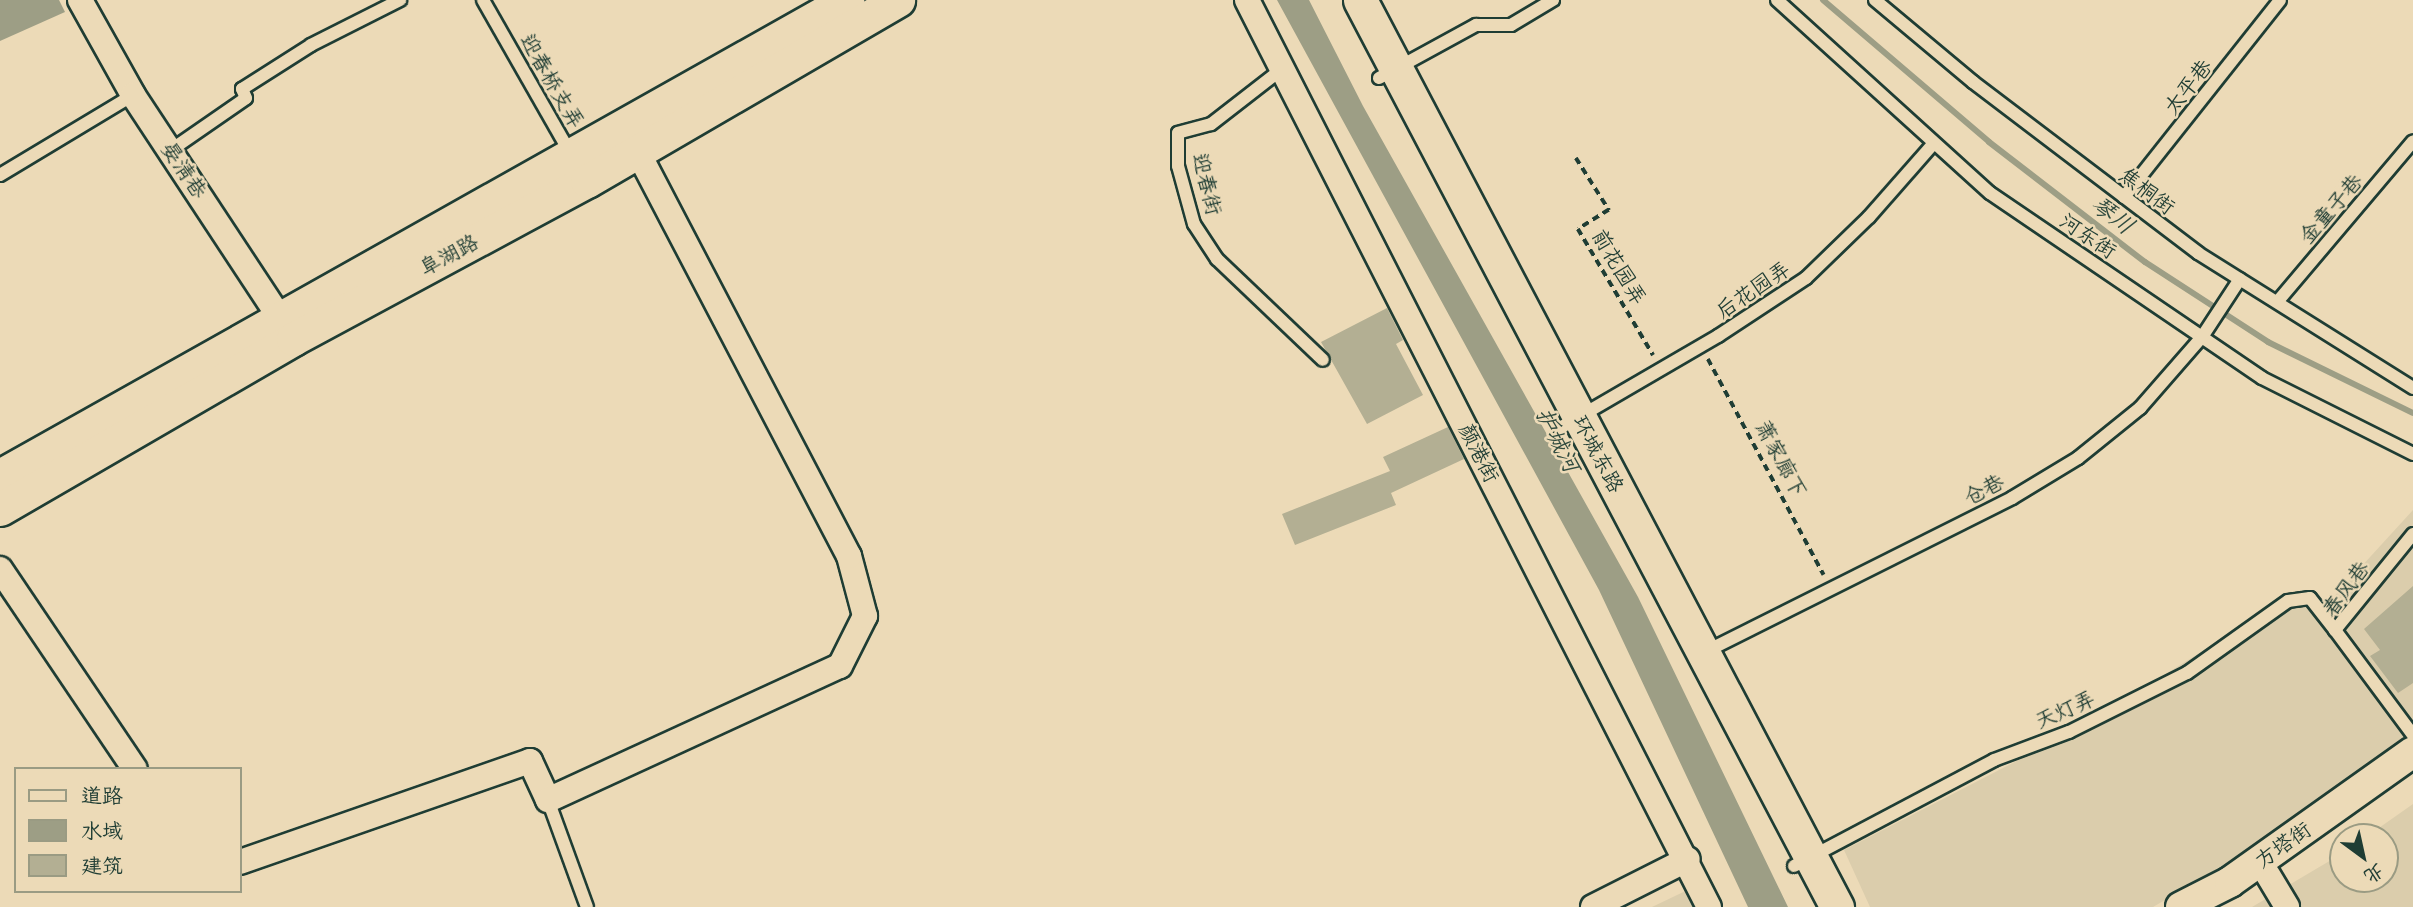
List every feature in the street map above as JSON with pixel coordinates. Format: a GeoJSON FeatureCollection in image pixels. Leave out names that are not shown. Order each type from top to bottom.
{"type":"FeatureCollection","features":[{"type":"Feature","properties":{"kind":"main road","name":"阜湖路"},"geometry":{"type":"LineString","coordinates":[[0,476],[286,328],[580,169],[847,0]]}},
{"type":"Feature","properties":{"kind":"main road","name":"阜湖路"},"geometry":{"type":"LineString","coordinates":[[580,169],[638,152],[898,0]]}},
{"type":"Feature","properties":{"kind":"main road","name":"环城东路"},"geometry":{"type":"LineString","coordinates":[[1342,0],[1388,74],[1569,423],[1698,658],[1803,862],[1837,907]]}},
{"type":"Feature","properties":{"kind":"main road","name":"环城东路"},"geometry":{"type":"LineString","coordinates":[[1360,0],[1388,74]]}},
{"type":"Feature","properties":{"kind":"main road","name":"阜湖路"},"geometry":{"type":"LineString","coordinates":[[0,509],[286,328]]}},
{"type":"Feature","properties":{"kind":"main road","name":"环城东路"},"geometry":{"type":"LineString","coordinates":[[1803,862],[1817,907]]}},
{"type":"Feature","properties":{"kind":"street","name":"晏清巷"},"geometry":{"type":"LineString","coordinates":[[79,0],[133,94],[286,328]]}},
{"type":"Feature","properties":{"kind":"street","name":"颜港街"},"geometry":{"type":"LineString","coordinates":[[1247,0],[1688,859],[1709,907]]}},
{"type":"Feature","properties":{"kind":"street"},"geometry":{"type":"LineString","coordinates":[[242,861],[530,761],[548,800],[840,666],[865,616],[849,556],[638,152]]}},
{"type":"Feature","properties":{"kind":"street"},"geometry":{"type":"LineString","coordinates":[[0,569],[134,767]]}},
{"type":"Feature","properties":{"kind":"street","name":"方塔街"},"geometry":{"type":"LineString","coordinates":[[2182,907],[2230,882],[2413,752]]}},
{"type":"Feature","properties":{"kind":"street","name":"方塔街"},"geometry":{"type":"LineString","coordinates":[[2213,907],[2268,875],[2413,770]]}},
{"type":"Feature","properties":{"kind":"street"},"geometry":{"type":"LineString","coordinates":[[1592,907],[1688,859]]}},
{"type":"Feature","properties":{"kind":"street"},"geometry":{"type":"LineString","coordinates":[[2268,875],[2287,907]]}},
{"type":"Feature","properties":{"kind":"lane"},"geometry":{"type":"LineString","coordinates":[[171,150],[246,98],[242,89],[310,45],[400,0]]}},
{"type":"Feature","properties":{"kind":"lane","name":"迎春桥支弄"},"geometry":{"type":"LineString","coordinates":[[483,0],[580,169]]}},
{"type":"Feature","properties":{"kind":"lane"},"geometry":{"type":"LineString","coordinates":[[1388,74],[1476,25],[1511,25],[1553,0]]}},
{"type":"Feature","properties":{"kind":"lane","name":"河东街"},"geometry":{"type":"LineString","coordinates":[[1777,0],[1990,193],[2262,378],[2413,454]]}},
{"type":"Feature","properties":{"kind":"lane","name":"太平巷"},"geometry":{"type":"LineString","coordinates":[[2124,197],[2280,0]]}},
{"type":"Feature","properties":{"kind":"lane","name":"焦桐街"},"geometry":{"type":"LineString","coordinates":[[1885,3],[2124,197],[2240,279],[2413,388]]}},
{"type":"Feature","properties":{"kind":"lane","name":"迎春街"},"geometry":{"type":"LineString","coordinates":[[1282,69],[1211,124],[1178,133],[1178,166],[1194,224],[1217,259],[1323,360]]}},
{"type":"Feature","properties":{"kind":"lane"},"geometry":{"type":"LineString","coordinates":[[0,175],[133,94]]}},
{"type":"Feature","properties":{"kind":"lane","name":"金童子巷"},"geometry":{"type":"LineString","coordinates":[[2278,301],[2413,141]]}},
{"type":"Feature","properties":{"kind":"lane","name":"后花园弄"},"geometry":{"type":"LineString","coordinates":[[1569,423],[1701,346],[1806,278],[1869,217],[1934,143]]}},
{"type":"Feature","properties":{"kind":"lane","name":"仓巷"},"geometry":{"type":"LineString","coordinates":[[1698,658],[2012,498],[2078,457],[2140,408],[2202,337],[2240,279]]}},
{"type":"Feature","properties":{"kind":"lane","name":"春风巷"},"geometry":{"type":"LineString","coordinates":[[2413,534],[2335,630],[2413,735]]}},
{"type":"Feature","properties":{"kind":"lane","name":"天灯弄"},"geometry":{"type":"LineString","coordinates":[[1803,862],[1994,760],[2069,732],[2187,673],[2288,601],[2310,598],[2335,630]]}},
{"type":"Feature","properties":{"kind":"lane"},"geometry":{"type":"LineString","coordinates":[[548,800],[587,907]]}},
{"type":"Feature","properties":{"kind":"path","name":"前花园弄"},"geometry":{"type":"LineString","coordinates":[[1576,158],[1609,210],[1578,229],[1661,369]]}},
{"type":"Feature","properties":{"kind":"path","name":"萧家廊下"},"geometry":{"type":"LineString","coordinates":[[1701,346],[1831,589]]}},
{"type":"Feature","properties":{"kind":"shaded area"},"geometry":{"type":"Polygon","coordinates":[[[2413,510],[2413,744],[2358,787],[2153,907],[1870,907],[1844,850],[2069,734],[2301,590],[2318,614],[2413,510]]]}},
{"type":"Feature","properties":{"kind":"shaded area"},"geometry":{"type":"Polygon","coordinates":[[[2413,804],[2413,907],[2252,907],[2329,861],[2329,893],[2399,893],[2399,823],[2386,823],[2413,804]]]}},
{"type":"Feature","properties":{"kind":"shaded area"},"geometry":{"type":"Polygon","coordinates":[[[1698,885],[1708,907],[1652,907],[1698,885]]]}},
{"type":"Feature","properties":{"kind":"water"},"geometry":{"type":"Polygon","coordinates":[[[0,0],[59,0],[65,12],[0,41],[0,0]]]}},
{"type":"Feature","properties":{"kind":"water"},"geometry":{"type":"Polygon","coordinates":[[[1277,0],[1309,0],[1363,106],[1638,597],[1788,907],[1748,907],[1599,590],[1277,0]]]}},
{"type":"Feature","properties":{"kind":"building"},"geometry":{"type":"Polygon","coordinates":[[[1387,308],[1403,340],[1396,344],[1423,395],[1367,424],[1321,342],[1387,308]]]}},
{"type":"Feature","properties":{"kind":"building"},"geometry":{"type":"Polygon","coordinates":[[[1448,427],[1464,459],[1391,493],[1396,505],[1295,545],[1282,514],[1390,471],[1383,457],[1448,427]]]}},
{"type":"Feature","properties":{"kind":"building"},"geometry":{"type":"Polygon","coordinates":[[[2413,586],[2413,683],[2398,693],[2370,656],[2380,650],[2364,629],[2413,586]]]}},
{"type":"Feature","properties":{"kind":"waterway","name":"琴川"},"geometry":{"type":"LineString","coordinates":[[1823,0],[1989,142],[2145,262],[2268,342],[2413,413]]}},
{"type":"Feature","properties":{"kind":"water label","name":"护城河"},"geometry":{"type":"Point","coordinates":[1558,440]}}]}
